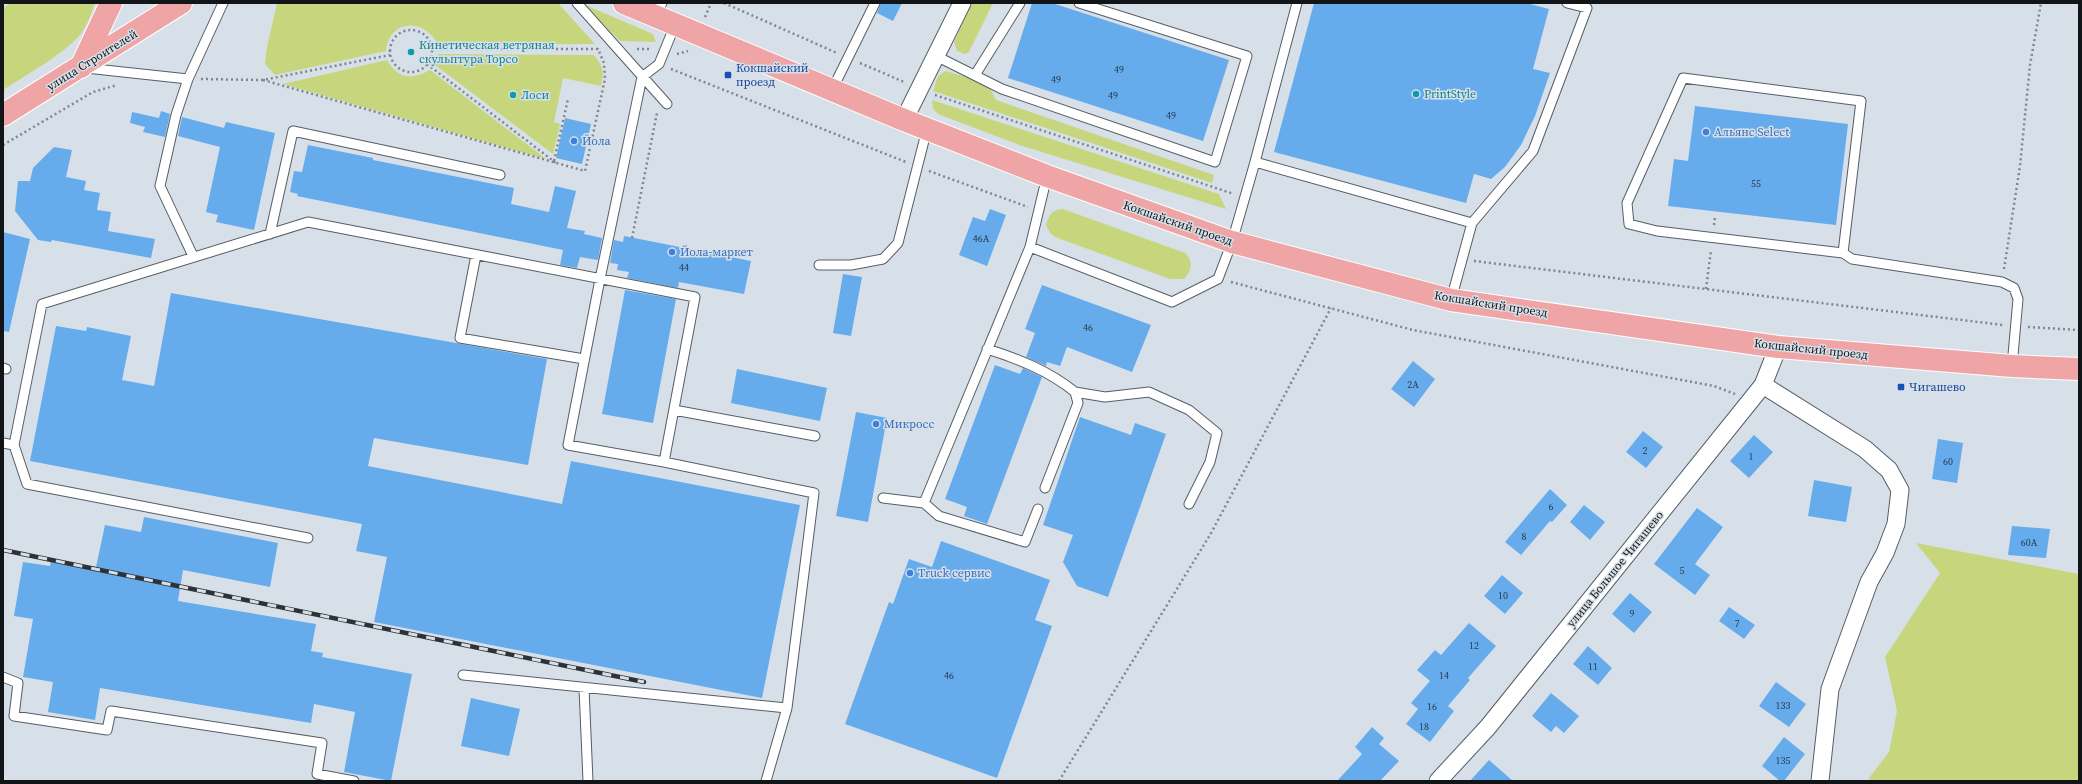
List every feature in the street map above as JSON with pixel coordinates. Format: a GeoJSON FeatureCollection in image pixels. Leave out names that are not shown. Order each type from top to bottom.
{"type":"FeatureCollection","features":[{"type":"Feature","properties":{"kind":"main road"},"geometry":{"type":"LineString","coordinates":[[81,68],[111,3]]}},
{"type":"Feature","properties":{"kind":"main road","name":"улица Строителей"},"geometry":{"type":"LineString","coordinates":[[3,115],[81,68],[181,3]]}},
{"type":"Feature","properties":{"kind":"main road","name":"Кокшайский проезд"},"geometry":{"type":"LineString","coordinates":[[624,3],[658,10],[675,25],[904,120],[1047,176],[1232,242],[1451,300],[1778,347],[2012,366],[2079,369]]}},
{"type":"Feature","properties":{"kind":"street"},"geometry":{"type":"LineString","coordinates":[[904,120],[962,3]]}},
{"type":"Feature","properties":{"kind":"street","name":"улица Большое Чигашево"},"geometry":{"type":"LineString","coordinates":[[1438,781],[1492,721],[1750,401],[1762,385],[1778,347]]}},
{"type":"Feature","properties":{"kind":"street"},"geometry":{"type":"LineString","coordinates":[[1762,385],[1865,449],[1889,470],[1900,490],[1896,524],[1885,553],[1869,582],[1830,689],[1820,781]]}},
{"type":"Feature","properties":{"kind":"lane"},"geometry":{"type":"LineString","coordinates":[[193,256],[160,186],[176,115],[188,79],[223,3]]}},
{"type":"Feature","properties":{"kind":"lane"},"geometry":{"type":"LineString","coordinates":[[577,3],[664,101]]}},
{"type":"Feature","properties":{"kind":"lane"},"geometry":{"type":"LineString","coordinates":[[832,90],[876,3]]}},
{"type":"Feature","properties":{"kind":"lane"},"geometry":{"type":"LineString","coordinates":[[975,75],[1020,3]]}},
{"type":"Feature","properties":{"kind":"lane"},"geometry":{"type":"LineString","coordinates":[[936,56],[1002,89],[1215,162],[1247,56],[1079,3]]}},
{"type":"Feature","properties":{"kind":"lane"},"geometry":{"type":"LineString","coordinates":[[1030,247],[1172,302],[1218,279],[1232,242],[1245,198],[1297,3]]}},
{"type":"Feature","properties":{"kind":"lane"},"geometry":{"type":"LineString","coordinates":[[1451,300],[1472,223],[1533,151],[1587,8],[1567,3]]}},
{"type":"Feature","properties":{"kind":"lane"},"geometry":{"type":"LineString","coordinates":[[675,25],[659,64],[642,77],[600,279],[568,445],[664,462],[814,493],[787,708],[766,781]]}},
{"type":"Feature","properties":{"kind":"lane"},"geometry":{"type":"LineString","coordinates":[[81,68],[188,79]]}},
{"type":"Feature","properties":{"kind":"lane"},"geometry":{"type":"LineString","coordinates":[[1843,253],[1861,101],[1684,78],[1626,203],[1629,224],[1658,231],[1843,253],[1852,259],[2002,282],[2014,288],[2018,299],[2012,366]]}},
{"type":"Feature","properties":{"kind":"lane"},"geometry":{"type":"LineString","coordinates":[[819,265],[851,265],[883,259],[898,243],[927,129]]}},
{"type":"Feature","properties":{"kind":"lane"},"geometry":{"type":"LineString","coordinates":[[270,234],[293,130],[500,175]]}},
{"type":"Feature","properties":{"kind":"lane"},"geometry":{"type":"LineString","coordinates":[[1254,162],[1472,223]]}},
{"type":"Feature","properties":{"kind":"lane"},"geometry":{"type":"LineString","coordinates":[[924,504],[1030,247],[1047,176]]}},
{"type":"Feature","properties":{"kind":"lane"},"geometry":{"type":"LineString","coordinates":[[308,538],[27,484],[14,445],[42,304],[193,256],[308,222],[695,297],[664,462]]}},
{"type":"Feature","properties":{"kind":"lane"},"geometry":{"type":"LineString","coordinates":[[476,255],[460,338],[584,359]]}},
{"type":"Feature","properties":{"kind":"lane"},"geometry":{"type":"LineString","coordinates":[[988,349],[1023,360],[1061,380],[1075,392],[1105,397],[1149,392],[1189,410],[1217,433],[1210,462],[1189,504]]}},
{"type":"Feature","properties":{"kind":"lane"},"geometry":{"type":"LineString","coordinates":[[1046,488],[1078,403],[1075,392]]}},
{"type":"Feature","properties":{"kind":"lane"},"geometry":{"type":"LineString","coordinates":[[674,410],[816,436]]}},
{"type":"Feature","properties":{"kind":"lane"},"geometry":{"type":"LineString","coordinates":[[3,443],[14,445]]}},
{"type":"Feature","properties":{"kind":"lane"},"geometry":{"type":"LineString","coordinates":[[883,498],[924,504],[939,516],[1025,542],[1038,509]]}},
{"type":"Feature","properties":{"kind":"lane"},"geometry":{"type":"LineString","coordinates":[[3,676],[18,683],[14,716],[107,730],[110,711],[322,743],[317,774],[354,781]]}},
{"type":"Feature","properties":{"kind":"lane"},"geometry":{"type":"LineString","coordinates":[[463,676],[787,708]]}},
{"type":"Feature","properties":{"kind":"lane"},"geometry":{"type":"LineString","coordinates":[[584,688],[588,781]]}},
{"type":"Feature","properties":{"kind":"path"},"geometry":{"type":"LineString","coordinates":[[703,21],[711,3]]}},
{"type":"Feature","properties":{"kind":"path"},"geometry":{"type":"LineString","coordinates":[[724,3],[840,54]]}},
{"type":"Feature","properties":{"kind":"path"},"geometry":{"type":"LineString","coordinates":[[2002,282],[2020,166],[2030,65],[2041,3]]}},
{"type":"Feature","properties":{"kind":"path"},"geometry":{"type":"LineString","coordinates":[[409,30],[420,32],[427,38],[431,48],[430,59],[427,64],[414,72],[402,70],[395,65],[390,55],[391,44],[396,37],[409,30]]}},
{"type":"Feature","properties":{"kind":"path"},"geometry":{"type":"LineString","coordinates":[[263,80],[585,171],[605,79],[604,63],[598,49],[431,48]]}},
{"type":"Feature","properties":{"kind":"path"},"geometry":{"type":"LineString","coordinates":[[634,49],[657,49]]}},
{"type":"Feature","properties":{"kind":"path"},"geometry":{"type":"LineString","coordinates":[[188,79],[263,80],[390,55]]}},
{"type":"Feature","properties":{"kind":"path"},"geometry":{"type":"LineString","coordinates":[[854,60],[920,89],[1245,198]]}},
{"type":"Feature","properties":{"kind":"path"},"geometry":{"type":"LineString","coordinates":[[632,238],[664,101],[671,62]]}},
{"type":"Feature","properties":{"kind":"path"},"geometry":{"type":"LineString","coordinates":[[427,64],[558,164]]}},
{"type":"Feature","properties":{"kind":"path"},"geometry":{"type":"LineString","coordinates":[[670,68],[918,166],[1038,211]]}},
{"type":"Feature","properties":{"kind":"path"},"geometry":{"type":"LineString","coordinates":[[3,145],[93,92],[121,84]]}},
{"type":"Feature","properties":{"kind":"path"},"geometry":{"type":"LineString","coordinates":[[554,161],[568,99]]}},
{"type":"Feature","properties":{"kind":"path"},"geometry":{"type":"LineString","coordinates":[[1706,289],[1715,217]]}},
{"type":"Feature","properties":{"kind":"path"},"geometry":{"type":"LineString","coordinates":[[1462,260],[2016,326],[2079,330]]}},
{"type":"Feature","properties":{"kind":"path"},"geometry":{"type":"LineString","coordinates":[[1218,279],[1413,330],[1714,386],[1750,401]]}},
{"type":"Feature","properties":{"kind":"path"},"geometry":{"type":"LineString","coordinates":[[1059,781],[1210,535],[1331,308]]}},
{"type":"Feature","properties":{"kind":"green space"},"geometry":{"type":"Polygon","coordinates":[[[11,3],[95,3],[84,29],[72,43],[43,65],[3,90],[3,8],[11,3]]]}},
{"type":"Feature","properties":{"kind":"green space"},"geometry":{"type":"Polygon","coordinates":[[[277,3],[558,3],[595,44],[438,45],[432,36],[425,30],[417,26],[408,26],[400,28],[394,33],[389,40],[386,51],[275,75],[265,64],[267,47],[277,3]]]}},
{"type":"Feature","properties":{"kind":"green space"},"geometry":{"type":"Polygon","coordinates":[[[972,3],[993,3],[969,52],[965,54],[957,51],[954,42],[972,3]]]}},
{"type":"Feature","properties":{"kind":"green space"},"geometry":{"type":"Polygon","coordinates":[[[583,4],[653,34],[656,42],[620,41],[583,4]]]}},
{"type":"Feature","properties":{"kind":"green space"},"geometry":{"type":"Polygon","coordinates":[[[438,54],[594,55],[600,63],[602,69],[602,81],[601,86],[563,78],[554,122],[560,124],[553,154],[435,65],[438,54]]]}},
{"type":"Feature","properties":{"kind":"green space"},"geometry":{"type":"Polygon","coordinates":[[[387,60],[401,75],[412,77],[430,70],[546,159],[283,84],[387,60]]]}},
{"type":"Feature","properties":{"kind":"green space"},"geometry":{"type":"Polygon","coordinates":[[[946,71],[988,84],[996,100],[1214,175],[1212,183],[933,91],[938,76],[946,71]]]}},
{"type":"Feature","properties":{"kind":"green space"},"geometry":{"type":"Polygon","coordinates":[[[932,100],[1219,194],[1226,209],[1019,145],[938,114],[933,109],[932,100]]]}},
{"type":"Feature","properties":{"kind":"green space"},"geometry":{"type":"Polygon","coordinates":[[[1063,209],[1185,253],[1191,263],[1189,272],[1184,279],[1170,279],[1055,237],[1050,233],[1046,225],[1048,218],[1053,212],[1063,209]]]}},
{"type":"Feature","properties":{"kind":"green space"},"geometry":{"type":"Polygon","coordinates":[[[1916,543],[2079,574],[2079,781],[1869,781],[1869,778],[1889,752],[1897,711],[1885,657],[1940,573],[1916,543]]]}},
{"type":"Feature","properties":{"kind":"building"},"geometry":{"type":"Polygon","coordinates":[[[881,3],[902,3],[893,21],[877,13],[881,3]]]}},
{"type":"Feature","properties":{"kind":"building"},"geometry":{"type":"Polygon","coordinates":[[[1032,3],[1052,3],[1229,60],[1203,141],[1008,78],[1032,3]]]}},
{"type":"Feature","properties":{"kind":"building","name":"PrintStyle"},"geometry":{"type":"Polygon","coordinates":[[[1314,3],[1526,3],[1549,9],[1533,69],[1550,73],[1535,116],[1521,145],[1505,167],[1491,179],[1474,174],[1466,203],[1274,152],[1314,3]]]}},
{"type":"Feature","properties":{"kind":"building"},"geometry":{"type":"Polygon","coordinates":[[[1695,106],[1848,124],[1836,225],[1668,206],[1674,159],[1688,161],[1695,106]]]}},
{"type":"Feature","properties":{"kind":"building"},"geometry":{"type":"Polygon","coordinates":[[[161,111],[170,114],[165,137],[143,132],[145,127],[130,123],[132,112],[159,118],[161,111]]]}},
{"type":"Feature","properties":{"kind":"building"},"geometry":{"type":"Polygon","coordinates":[[[182,117],[224,128],[226,122],[275,133],[254,230],[216,222],[218,215],[206,212],[220,147],[178,136],[182,117]]]}},
{"type":"Feature","properties":{"kind":"building","name":"Йола"},"geometry":{"type":"Polygon","coordinates":[[[565,118],[591,124],[582,164],[556,158],[565,118]]]}},
{"type":"Feature","properties":{"kind":"building"},"geometry":{"type":"Polygon","coordinates":[[[308,145],[373,158],[373,160],[514,188],[511,204],[549,212],[555,186],[576,191],[567,228],[585,231],[584,234],[602,238],[598,260],[580,257],[577,268],[560,265],[563,250],[297,196],[298,194],[290,192],[294,171],[302,172],[308,145]]]}},
{"type":"Feature","properties":{"kind":"building"},"geometry":{"type":"Polygon","coordinates":[[[54,147],[72,150],[66,177],[86,181],[84,190],[100,193],[97,210],[111,212],[108,231],[155,239],[151,258],[52,240],[51,242],[38,240],[15,211],[18,181],[30,181],[33,168],[54,147]]]}},
{"type":"Feature","properties":{"kind":"building"},"geometry":{"type":"Polygon","coordinates":[[[990,209],[1006,215],[987,266],[959,255],[973,217],[985,221],[990,209]]]}},
{"type":"Feature","properties":{"kind":"building"},"geometry":{"type":"Polygon","coordinates":[[[3,232],[30,239],[9,332],[3,331],[3,232]]]}},
{"type":"Feature","properties":{"kind":"building"},"geometry":{"type":"Polygon","coordinates":[[[624,236],[751,261],[744,294],[679,282],[678,288],[627,278],[629,272],[617,270],[618,264],[610,263],[614,240],[623,242],[624,236]]]}},
{"type":"Feature","properties":{"kind":"building"},"geometry":{"type":"Polygon","coordinates":[[[843,274],[862,277],[851,336],[833,333],[843,274]]]}},
{"type":"Feature","properties":{"kind":"building"},"geometry":{"type":"Polygon","coordinates":[[[1042,285],[1151,325],[1132,372],[1067,347],[1060,366],[1047,362],[1046,366],[1026,357],[1035,333],[1025,329],[1042,285]]]}},
{"type":"Feature","properties":{"kind":"building"},"geometry":{"type":"Polygon","coordinates":[[[625,290],[676,299],[653,423],[602,414],[625,290]]]}},
{"type":"Feature","properties":{"kind":"building"},"geometry":{"type":"Polygon","coordinates":[[[171,293],[547,359],[528,465],[374,438],[368,466],[562,504],[571,461],[800,505],[762,698],[374,622],[387,557],[356,551],[362,524],[30,461],[56,326],[86,331],[87,327],[131,336],[122,380],[154,386],[171,293]]]}},
{"type":"Feature","properties":{"kind":"building"},"geometry":{"type":"Polygon","coordinates":[[[1413,361],[1435,379],[1414,407],[1391,389],[1413,361]]]}},
{"type":"Feature","properties":{"kind":"building"},"geometry":{"type":"Polygon","coordinates":[[[995,365],[1020,374],[1023,368],[1042,377],[987,524],[964,516],[967,507],[945,499],[995,365]]]}},
{"type":"Feature","properties":{"kind":"building"},"geometry":{"type":"Polygon","coordinates":[[[737,369],[827,388],[820,421],[731,403],[737,369]]]}},
{"type":"Feature","properties":{"kind":"building"},"geometry":{"type":"Polygon","coordinates":[[[856,412],[887,418],[868,522],[836,516],[856,412]]]}},
{"type":"Feature","properties":{"kind":"building"},"geometry":{"type":"Polygon","coordinates":[[[1080,417],[1131,435],[1135,423],[1166,434],[1108,597],[1077,586],[1063,562],[1073,535],[1043,525],[1080,417]]]}},
{"type":"Feature","properties":{"kind":"building"},"geometry":{"type":"Polygon","coordinates":[[[1643,431],[1663,447],[1646,468],[1626,452],[1643,431]]]}},
{"type":"Feature","properties":{"kind":"building"},"geometry":{"type":"Polygon","coordinates":[[[1754,435],[1773,452],[1749,478],[1730,461],[1754,435]]]}},
{"type":"Feature","properties":{"kind":"building"},"geometry":{"type":"Polygon","coordinates":[[[1938,439],[1963,443],[1957,483],[1932,479],[1938,439]]]}},
{"type":"Feature","properties":{"kind":"building"},"geometry":{"type":"Polygon","coordinates":[[[1814,480],[1852,487],[1846,522],[1808,516],[1814,480]]]}},
{"type":"Feature","properties":{"kind":"building"},"geometry":{"type":"Polygon","coordinates":[[[1550,489],[1567,505],[1552,522],[1550,521],[1521,555],[1505,542],[1550,489]]]}},
{"type":"Feature","properties":{"kind":"building"},"geometry":{"type":"Polygon","coordinates":[[[1584,505],[1605,522],[1590,540],[1570,522],[1584,505]]]}},
{"type":"Feature","properties":{"kind":"building"},"geometry":{"type":"Polygon","coordinates":[[[1697,508],[1723,527],[1695,564],[1710,575],[1695,595],[1654,564],[1697,508]]]}},
{"type":"Feature","properties":{"kind":"building"},"geometry":{"type":"Polygon","coordinates":[[[144,517],[278,543],[270,587],[183,570],[178,601],[316,624],[311,651],[323,653],[322,657],[412,674],[391,781],[344,772],[355,712],[314,704],[311,723],[100,688],[95,720],[48,712],[53,682],[23,677],[33,619],[14,616],[23,562],[50,566],[51,560],[96,567],[105,525],[141,532],[144,517]]]}},
{"type":"Feature","properties":{"kind":"building"},"geometry":{"type":"Polygon","coordinates":[[[2012,526],[2050,529],[2046,558],[2008,555],[2012,526]]]}},
{"type":"Feature","properties":{"kind":"building"},"geometry":{"type":"Polygon","coordinates":[[[941,541],[1050,580],[1035,620],[1052,626],[997,778],[845,724],[889,602],[893,604],[909,559],[932,567],[941,541]]]}},
{"type":"Feature","properties":{"kind":"building"},"geometry":{"type":"Polygon","coordinates":[[[1502,575],[1523,593],[1505,614],[1484,596],[1502,575]]]}},
{"type":"Feature","properties":{"kind":"building"},"geometry":{"type":"Polygon","coordinates":[[[1630,593],[1652,612],[1634,633],[1612,614],[1630,593]]]}},
{"type":"Feature","properties":{"kind":"building"},"geometry":{"type":"Polygon","coordinates":[[[1729,607],[1755,625],[1744,639],[1719,621],[1729,607]]]}},
{"type":"Feature","properties":{"kind":"building"},"geometry":{"type":"Polygon","coordinates":[[[1469,623],[1496,646],[1468,678],[1470,680],[1448,706],[1454,711],[1430,742],[1406,724],[1418,709],[1411,703],[1430,681],[1417,670],[1435,650],[1441,655],[1469,623]]]}},
{"type":"Feature","properties":{"kind":"building"},"geometry":{"type":"Polygon","coordinates":[[[1588,646],[1612,668],[1598,685],[1573,664],[1588,646]]]}},
{"type":"Feature","properties":{"kind":"building"},"geometry":{"type":"Polygon","coordinates":[[[1776,682],[1806,704],[1789,727],[1759,706],[1776,682]]]}},
{"type":"Feature","properties":{"kind":"building"},"geometry":{"type":"Polygon","coordinates":[[[1551,693],[1579,716],[1564,733],[1556,726],[1551,732],[1532,716],[1551,693]]]}},
{"type":"Feature","properties":{"kind":"building"},"geometry":{"type":"Polygon","coordinates":[[[471,698],[520,709],[509,756],[461,746],[471,698]]]}},
{"type":"Feature","properties":{"kind":"building"},"geometry":{"type":"Polygon","coordinates":[[[1372,727],[1384,738],[1379,744],[1399,761],[1380,781],[1337,781],[1362,754],[1355,747],[1372,727]]]}},
{"type":"Feature","properties":{"kind":"building"},"geometry":{"type":"Polygon","coordinates":[[[1784,737],[1805,754],[1784,781],[1780,781],[1762,766],[1784,737]]]}},
{"type":"Feature","properties":{"kind":"building"},"geometry":{"type":"Polygon","coordinates":[[[1489,760],[1513,781],[1470,781],[1489,760]]]}},
{"type":"Feature","properties":{"kind":"railway"},"geometry":{"type":"LineString","coordinates":[[3,550],[644,682]]}},
{"type":"Feature","properties":{"kind":"place","name":"Кинетическая ветряная скульптура Торсо"},"geometry":{"type":"Point","coordinates":[411,52]}},
{"type":"Feature","properties":{"kind":"place","name":"Кокшайский проезд"},"geometry":{"type":"Point","coordinates":[728,75]}},
{"type":"Feature","properties":{"kind":"place","name":"PrintStyle"},"geometry":{"type":"Point","coordinates":[1416,94]}},
{"type":"Feature","properties":{"kind":"place","name":"Лоси"},"geometry":{"type":"Point","coordinates":[513,95]}},
{"type":"Feature","properties":{"kind":"place","name":"Альянс Select"},"geometry":{"type":"Point","coordinates":[1706,132]}},
{"type":"Feature","properties":{"kind":"place","name":"Йола"},"geometry":{"type":"Point","coordinates":[574,141]}},
{"type":"Feature","properties":{"kind":"place","name":"Йола-маркет"},"geometry":{"type":"Point","coordinates":[672,252]}},
{"type":"Feature","properties":{"kind":"place","name":"Чигашево"},"geometry":{"type":"Point","coordinates":[1901,387]}},
{"type":"Feature","properties":{"kind":"place","name":"Микросс"},"geometry":{"type":"Point","coordinates":[876,424]}},
{"type":"Feature","properties":{"kind":"place","name":"Truck сервис"},"geometry":{"type":"Point","coordinates":[910,573]}}]}
